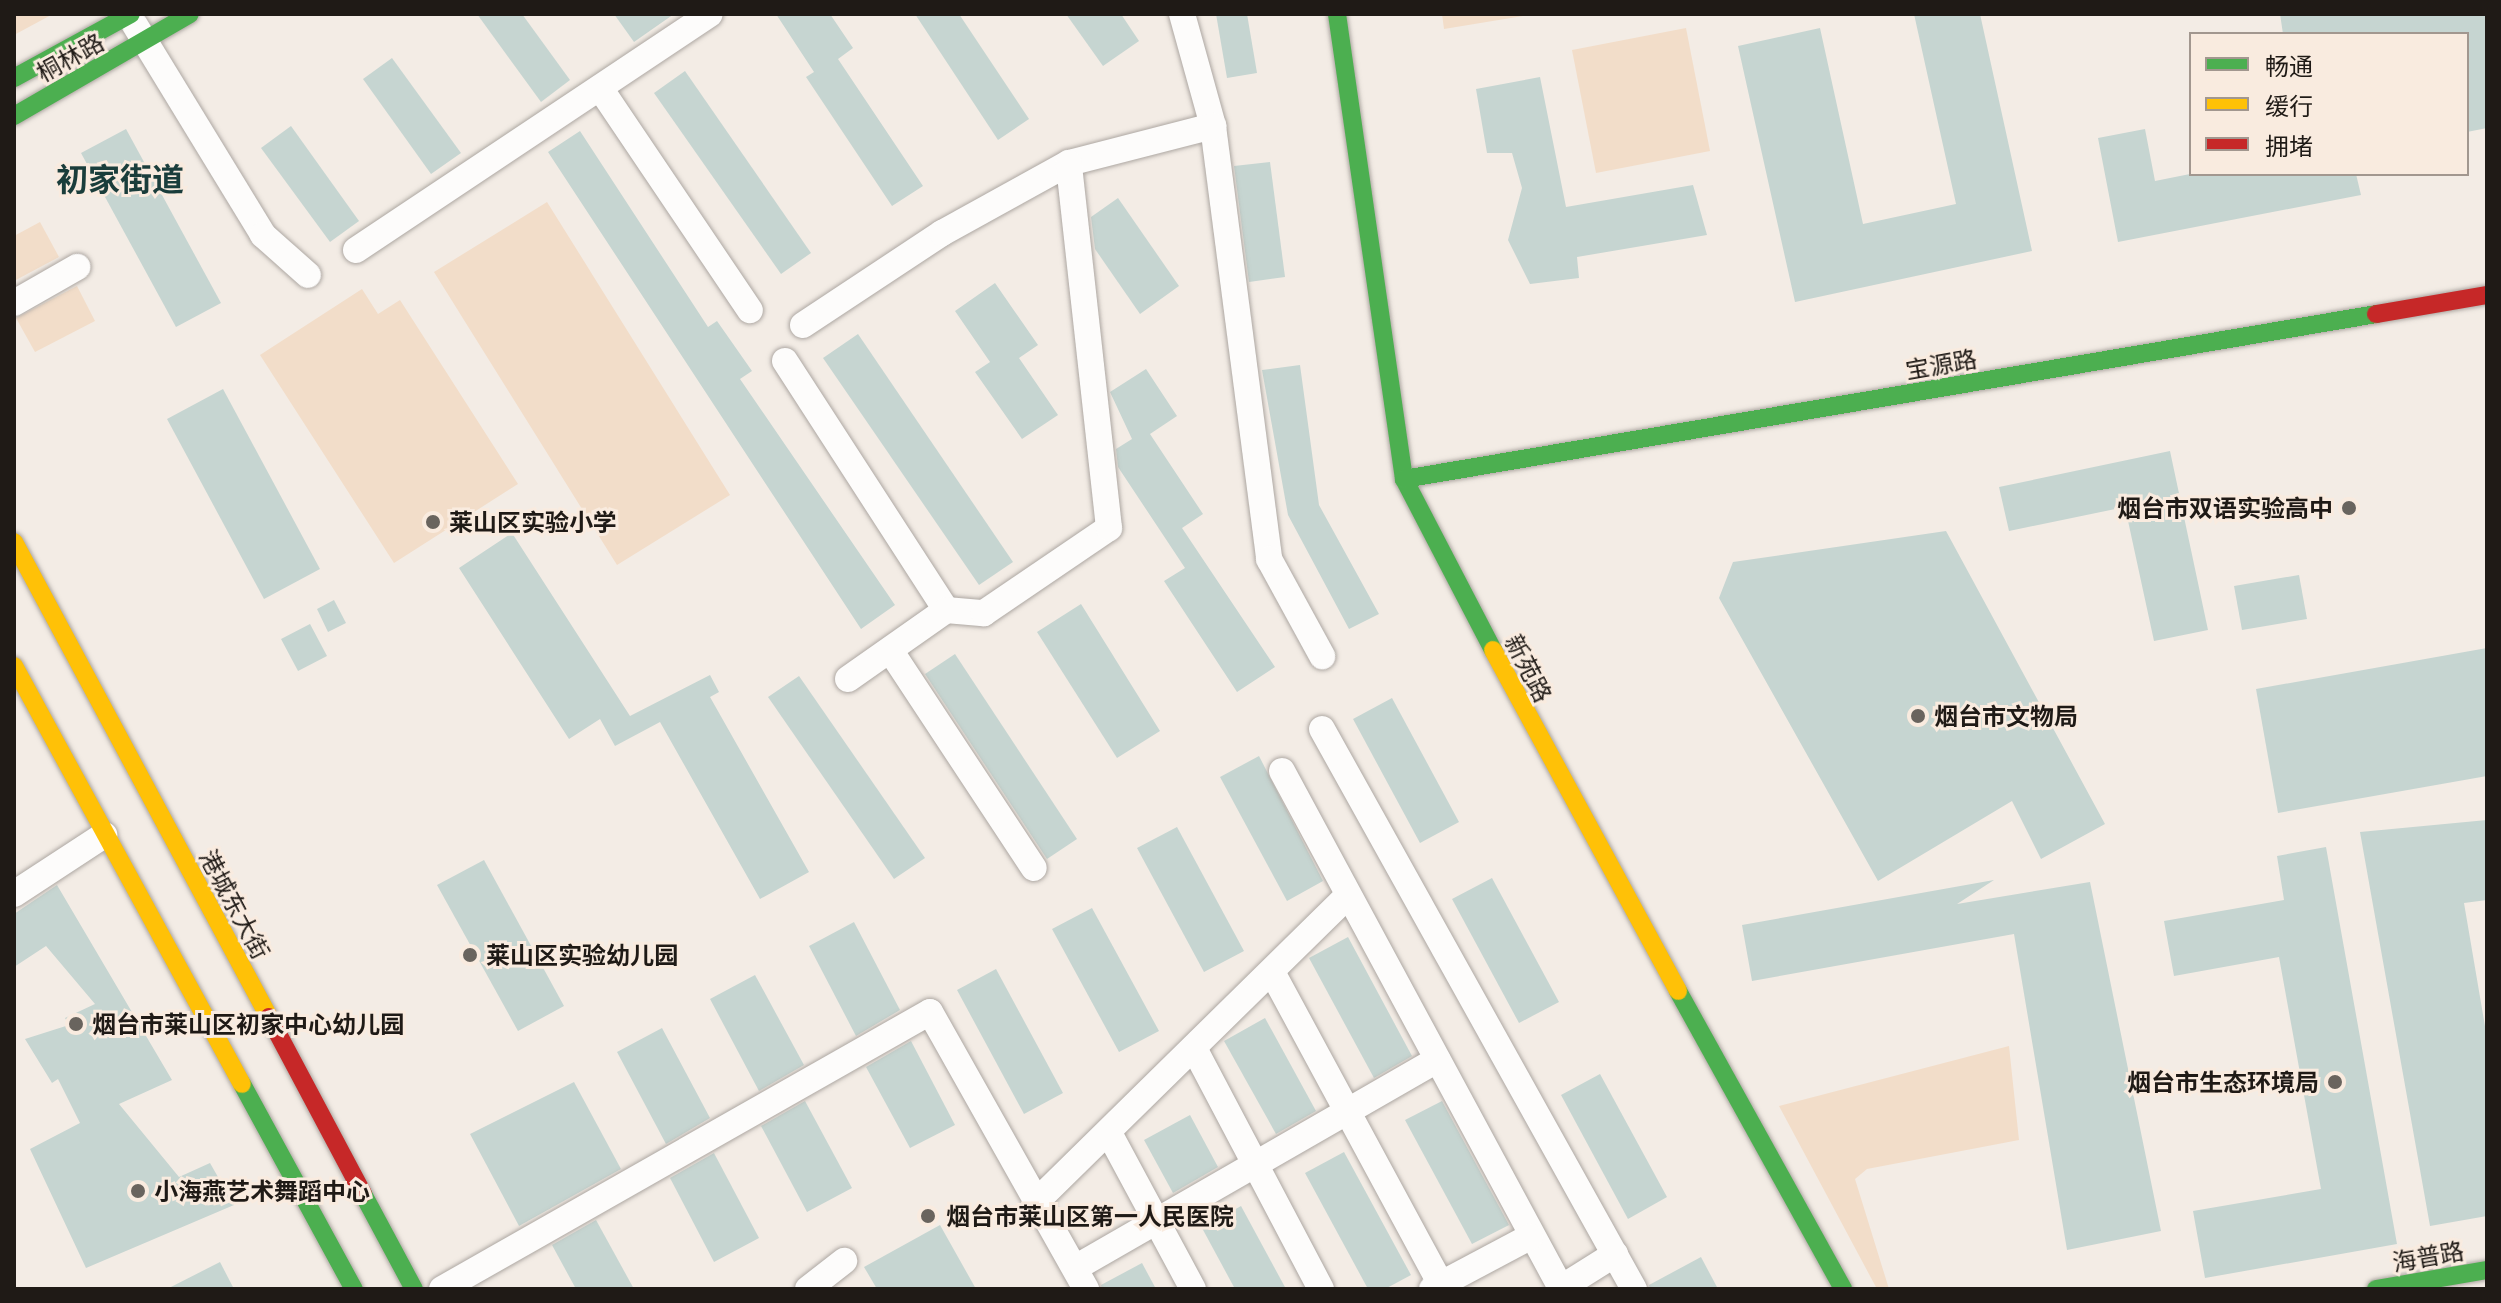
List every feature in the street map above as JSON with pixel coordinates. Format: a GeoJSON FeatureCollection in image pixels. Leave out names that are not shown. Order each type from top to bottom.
{"type":"FeatureCollection","features":[{"type":"Feature","properties":{"kind":"street","name":"桐林路"},"geometry":{"type":"LineString","coordinates":[[14,78],[130,14]]}},
{"type":"Feature","properties":{"kind":"street"},"geometry":{"type":"LineString","coordinates":[[130,14],[144,43],[263,235],[308,275]]}},
{"type":"Feature","properties":{"kind":"street","name":"桐林路"},"geometry":{"type":"LineString","coordinates":[[14,116],[190,14]]}},
{"type":"Feature","properties":{"kind":"street"},"geometry":{"type":"LineString","coordinates":[[356,250],[710,14]]}},
{"type":"Feature","properties":{"kind":"street"},"geometry":{"type":"LineString","coordinates":[[1182,14],[1213,126],[1269,559],[1322,656]]}},
{"type":"Feature","properties":{"kind":"street","name":"新苑路"},"geometry":{"type":"LineString","coordinates":[[1337,14],[1404,479],[1559,778],[1843,1289]]}},
{"type":"Feature","properties":{"kind":"street"},"geometry":{"type":"LineString","coordinates":[[600,88],[750,310]]}},
{"type":"Feature","properties":{"kind":"street"},"geometry":{"type":"LineString","coordinates":[[803,325],[942,233],[1069,163],[1213,126]]}},
{"type":"Feature","properties":{"kind":"street"},"geometry":{"type":"LineString","coordinates":[[848,679],[946,610],[984,613],[1109,528],[1069,163]]}},
{"type":"Feature","properties":{"kind":"street"},"geometry":{"type":"LineString","coordinates":[[14,303],[77,267]]}},
{"type":"Feature","properties":{"kind":"street","name":"宝源路"},"geometry":{"type":"LineString","coordinates":[[1404,479],[2487,295]]}},
{"type":"Feature","properties":{"kind":"street"},"geometry":{"type":"LineString","coordinates":[[785,361],[946,610]]}},
{"type":"Feature","properties":{"kind":"street","name":"港城东大街"},"geometry":{"type":"LineString","coordinates":[[14,542],[414,1289]]}},
{"type":"Feature","properties":{"kind":"street"},"geometry":{"type":"LineString","coordinates":[[890,650],[1034,868]]}},
{"type":"Feature","properties":{"kind":"street"},"geometry":{"type":"LineString","coordinates":[[14,666],[354,1289]]}},
{"type":"Feature","properties":{"kind":"street"},"geometry":{"type":"LineString","coordinates":[[1322,729],[1634,1289]]}},
{"type":"Feature","properties":{"kind":"street"},"geometry":{"type":"LineString","coordinates":[[1282,771],[1530,1237],[1561,1288],[1615,1254]]}},
{"type":"Feature","properties":{"kind":"street"},"geometry":{"type":"LineString","coordinates":[[14,894],[104,835]]}},
{"type":"Feature","properties":{"kind":"street"},"geometry":{"type":"LineString","coordinates":[[1038,1200],[1195,1050],[1348,895]]}},
{"type":"Feature","properties":{"kind":"street"},"geometry":{"type":"LineString","coordinates":[[1272,972],[1351,1110],[1437,1286],[1530,1237]]}},
{"type":"Feature","properties":{"kind":"street"},"geometry":{"type":"LineString","coordinates":[[442,1289],[930,1012],[1080,1279],[1158,1222],[1437,1060]]}},
{"type":"Feature","properties":{"kind":"street"},"geometry":{"type":"LineString","coordinates":[[1195,1050],[1321,1289]]}},
{"type":"Feature","properties":{"kind":"street"},"geometry":{"type":"LineString","coordinates":[[1109,1133],[1193,1289]]}},
{"type":"Feature","properties":{"kind":"street"},"geometry":{"type":"LineString","coordinates":[[808,1289],[844,1261]]}},
{"type":"Feature","properties":{"kind":"street","name":"海普路"},"geometry":{"type":"LineString","coordinates":[[2376,1289],[2487,1270]]}},
{"type":"Feature","properties":{"kind":"shaded area"},"geometry":{"type":"Polygon","coordinates":[[[14,14],[53,14],[14,35],[14,14]]]}},
{"type":"Feature","properties":{"kind":"shaded area"},"geometry":{"type":"Polygon","coordinates":[[[1442,14],[1535,14],[1444,29],[1442,14]]]}},
{"type":"Feature","properties":{"kind":"shaded area"},"geometry":{"type":"Polygon","coordinates":[[[1686,28],[1710,151],[1596,173],[1572,50],[1686,28]]]}},
{"type":"Feature","properties":{"kind":"shaded area"},"geometry":{"type":"Polygon","coordinates":[[[547,202],[730,495],[617,565],[434,272],[547,202]]]}},
{"type":"Feature","properties":{"kind":"shaded area"},"geometry":{"type":"Polygon","coordinates":[[[40,222],[59,257],[14,281],[14,236],[40,222]]]}},
{"type":"Feature","properties":{"kind":"shaded area"},"geometry":{"type":"Polygon","coordinates":[[[77,286],[95,321],[35,352],[16,318],[77,286]]]}},
{"type":"Feature","properties":{"kind":"shaded area"},"geometry":{"type":"Polygon","coordinates":[[[362,289],[378,314],[400,300],[518,484],[394,563],[260,355],[362,289]]]}},
{"type":"Feature","properties":{"kind":"shaded area"},"geometry":{"type":"Polygon","coordinates":[[[2009,1046],[2019,1140],[1867,1169],[1855,1179],[1889,1289],[1877,1289],[1779,1106],[2009,1046]]]}},
{"type":"Feature","properties":{"kind":"building"},"geometry":{"type":"Polygon","coordinates":[[[477,14],[522,14],[570,80],[541,102],[477,14]]]}},
{"type":"Feature","properties":{"kind":"building"},"geometry":{"type":"Polygon","coordinates":[[[614,14],[674,14],[634,42],[614,14]]]}},
{"type":"Feature","properties":{"kind":"building"},"geometry":{"type":"Polygon","coordinates":[[[776,14],[830,14],[853,48],[838,59],[923,186],[892,206],[806,77],[814,72],[776,14]]]}},
{"type":"Feature","properties":{"kind":"building"},"geometry":{"type":"Polygon","coordinates":[[[915,14],[959,14],[1029,119],[998,140],[915,14]]]}},
{"type":"Feature","properties":{"kind":"building"},"geometry":{"type":"Polygon","coordinates":[[[1066,14],[1121,14],[1139,41],[1103,66],[1066,14]]]}},
{"type":"Feature","properties":{"kind":"building"},"geometry":{"type":"Polygon","coordinates":[[[1216,14],[1247,14],[1257,73],[1227,78],[1216,14]]]}},
{"type":"Feature","properties":{"kind":"building"},"geometry":{"type":"Polygon","coordinates":[[[1914,14],[1980,14],[2032,251],[1795,302],[1738,46],[1820,28],[1863,224],[1956,204],[1914,14]]]}},
{"type":"Feature","properties":{"kind":"building"},"geometry":{"type":"Polygon","coordinates":[[[2280,14],[2487,14],[2487,128],[2469,132],[2469,32],[2283,32],[2280,14]]]}},
{"type":"Feature","properties":{"kind":"building"},"geometry":{"type":"Polygon","coordinates":[[[392,58],[461,153],[431,174],[363,79],[392,58]]]}},
{"type":"Feature","properties":{"kind":"building"},"geometry":{"type":"Polygon","coordinates":[[[685,71],[811,253],[781,274],[654,93],[685,71]]]}},
{"type":"Feature","properties":{"kind":"building"},"geometry":{"type":"Polygon","coordinates":[[[1540,77],[1566,207],[1693,185],[1707,235],[1577,257],[1579,278],[1530,284],[1508,240],[1522,188],[1512,153],[1487,153],[1476,89],[1540,77]]]}},
{"type":"Feature","properties":{"kind":"building"},"geometry":{"type":"Polygon","coordinates":[[[291,126],[359,221],[330,242],[261,148],[291,126]]]}},
{"type":"Feature","properties":{"kind":"building"},"geometry":{"type":"Polygon","coordinates":[[[126,129],[221,303],[176,327],[81,153],[126,129]]]}},
{"type":"Feature","properties":{"kind":"building"},"geometry":{"type":"Polygon","coordinates":[[[2145,129],[2155,181],[2189,174],[2356,176],[2361,195],[2118,242],[2098,138],[2145,129]]]}},
{"type":"Feature","properties":{"kind":"building"},"geometry":{"type":"Polygon","coordinates":[[[580,131],[708,327],[717,321],[752,371],[740,379],[895,605],[861,629],[548,152],[580,131]]]}},
{"type":"Feature","properties":{"kind":"building"},"geometry":{"type":"Polygon","coordinates":[[[1270,162],[1285,277],[1249,282],[1234,166],[1270,162]]]}},
{"type":"Feature","properties":{"kind":"building"},"geometry":{"type":"Polygon","coordinates":[[[1118,198],[1179,286],[1140,314],[1095,249],[1091,217],[1118,198]]]}},
{"type":"Feature","properties":{"kind":"building"},"geometry":{"type":"Polygon","coordinates":[[[995,283],[1038,345],[1019,358],[1058,415],[1022,439],[975,372],[990,362],[955,311],[995,283]]]}},
{"type":"Feature","properties":{"kind":"building"},"geometry":{"type":"Polygon","coordinates":[[[858,334],[1013,562],[979,585],[823,358],[858,334]]]}},
{"type":"Feature","properties":{"kind":"building"},"geometry":{"type":"Polygon","coordinates":[[[1300,365],[1319,505],[1379,614],[1349,629],[1288,515],[1262,370],[1300,365]]]}},
{"type":"Feature","properties":{"kind":"building"},"geometry":{"type":"Polygon","coordinates":[[[1146,369],[1177,416],[1150,434],[1203,514],[1182,528],[1275,667],[1237,692],[1164,581],[1185,568],[1118,467],[1116,449],[1132,439],[1110,392],[1146,369]]]}},
{"type":"Feature","properties":{"kind":"building"},"geometry":{"type":"Polygon","coordinates":[[[223,389],[320,569],[264,599],[167,419],[223,389]]]}},
{"type":"Feature","properties":{"kind":"building"},"geometry":{"type":"Polygon","coordinates":[[[2170,451],[2208,630],[2154,641],[2125,507],[2009,531],[1999,487],[2170,451]]]}},
{"type":"Feature","properties":{"kind":"building","name":"烟台市文物局"},"geometry":{"type":"Polygon","coordinates":[[[1946,531],[2105,824],[2041,859],[2012,801],[1878,881],[1719,598],[1733,562],[1946,531]]]}},
{"type":"Feature","properties":{"kind":"building"},"geometry":{"type":"Polygon","coordinates":[[[512,533],[630,716],[710,675],[719,692],[710,697],[809,872],[760,899],[660,722],[615,746],[600,719],[569,739],[459,568],[512,533]]]}},
{"type":"Feature","properties":{"kind":"building"},"geometry":{"type":"Polygon","coordinates":[[[2299,575],[2307,619],[2242,630],[2234,586],[2299,575]]]}},
{"type":"Feature","properties":{"kind":"building"},"geometry":{"type":"Polygon","coordinates":[[[334,600],[346,623],[328,632],[317,609],[334,600]]]}},
{"type":"Feature","properties":{"kind":"building"},"geometry":{"type":"Polygon","coordinates":[[[1081,604],[1160,731],[1117,758],[1037,632],[1081,604]]]}},
{"type":"Feature","properties":{"kind":"building"},"geometry":{"type":"Polygon","coordinates":[[[310,624],[327,656],[298,671],[281,639],[310,624]]]}},
{"type":"Feature","properties":{"kind":"building"},"geometry":{"type":"Polygon","coordinates":[[[2487,648],[2487,776],[2278,813],[2256,689],[2487,648]]]}},
{"type":"Feature","properties":{"kind":"building"},"geometry":{"type":"Polygon","coordinates":[[[955,654],[1077,839],[1047,859],[925,674],[955,654]]]}},
{"type":"Feature","properties":{"kind":"building"},"geometry":{"type":"Polygon","coordinates":[[[799,676],[925,858],[894,879],[768,697],[799,676]]]}},
{"type":"Feature","properties":{"kind":"building"},"geometry":{"type":"Polygon","coordinates":[[[1392,698],[1459,822],[1420,843],[1353,719],[1392,698]]]}},
{"type":"Feature","properties":{"kind":"building"},"geometry":{"type":"Polygon","coordinates":[[[1259,756],[1323,881],[1287,901],[1220,777],[1259,756]]]}},
{"type":"Feature","properties":{"kind":"building"},"geometry":{"type":"Polygon","coordinates":[[[2487,820],[2487,900],[2464,903],[2487,1038],[2487,1216],[2430,1226],[2360,832],[2487,820]]]}},
{"type":"Feature","properties":{"kind":"building"},"geometry":{"type":"Polygon","coordinates":[[[1177,827],[1244,951],[1204,972],[1137,848],[1177,827]]]}},
{"type":"Feature","properties":{"kind":"building","name":"烟台市生态环境局"},"geometry":{"type":"Polygon","coordinates":[[[2326,847],[2397,1244],[2205,1278],[2193,1211],[2321,1189],[2279,957],[2174,976],[2164,921],[2284,900],[2277,856],[2326,847]]]}},
{"type":"Feature","properties":{"kind":"building"},"geometry":{"type":"Polygon","coordinates":[[[484,860],[564,1006],[518,1031],[437,885],[484,860]]]}},
{"type":"Feature","properties":{"kind":"building"},"geometry":{"type":"Polygon","coordinates":[[[1492,878],[1559,1002],[1519,1023],[1452,899],[1492,878]]]}},
{"type":"Feature","properties":{"kind":"building"},"geometry":{"type":"Polygon","coordinates":[[[1994,880],[1957,904],[2090,882],[2161,1231],[2067,1250],[2014,934],[1752,981],[1742,925],[1994,880]]]}},
{"type":"Feature","properties":{"kind":"building"},"geometry":{"type":"Polygon","coordinates":[[[57,885],[172,1080],[119,1104],[179,1177],[210,1163],[234,1205],[86,1268],[30,1149],[80,1123],[58,1079],[52,1083],[25,1039],[69,1025],[65,1018],[95,1004],[46,946],[14,967],[14,914],[57,885]]]}},
{"type":"Feature","properties":{"kind":"building"},"geometry":{"type":"Polygon","coordinates":[[[1092,908],[1159,1031],[1119,1052],[1052,929],[1092,908]]]}},
{"type":"Feature","properties":{"kind":"building"},"geometry":{"type":"Polygon","coordinates":[[[854,922],[900,1010],[856,1036],[809,946],[854,922]]]}},
{"type":"Feature","properties":{"kind":"building"},"geometry":{"type":"Polygon","coordinates":[[[1348,937],[1412,1056],[1374,1078],[1309,958],[1348,937]]]}},
{"type":"Feature","properties":{"kind":"building"},"geometry":{"type":"Polygon","coordinates":[[[996,969],[1063,1093],[1024,1114],[957,990],[996,969]]]}},
{"type":"Feature","properties":{"kind":"building"},"geometry":{"type":"Polygon","coordinates":[[[755,975],[804,1065],[759,1091],[710,999],[755,975]]]}},
{"type":"Feature","properties":{"kind":"building"},"geometry":{"type":"Polygon","coordinates":[[[1265,1018],[1316,1111],[1276,1134],[1224,1041],[1265,1018]]]}},
{"type":"Feature","properties":{"kind":"building"},"geometry":{"type":"Polygon","coordinates":[[[662,1028],[710,1118],[666,1144],[617,1052],[662,1028]]]}},
{"type":"Feature","properties":{"kind":"building"},"geometry":{"type":"Polygon","coordinates":[[[911,1041],[955,1125],[910,1148],[866,1067],[911,1041]]]}},
{"type":"Feature","properties":{"kind":"building"},"geometry":{"type":"Polygon","coordinates":[[[1600,1074],[1667,1197],[1628,1219],[1561,1095],[1600,1074]]]}},
{"type":"Feature","properties":{"kind":"building"},"geometry":{"type":"Polygon","coordinates":[[[574,1082],[621,1169],[519,1226],[470,1134],[574,1082]]]}},
{"type":"Feature","properties":{"kind":"building"},"geometry":{"type":"Polygon","coordinates":[[[805,1101],[852,1188],[807,1212],[761,1126],[805,1101]]]}},
{"type":"Feature","properties":{"kind":"building"},"geometry":{"type":"Polygon","coordinates":[[[1442,1101],[1509,1225],[1472,1244],[1405,1120],[1442,1101]]]}},
{"type":"Feature","properties":{"kind":"building"},"geometry":{"type":"Polygon","coordinates":[[[1190,1115],[1218,1167],[1173,1193],[1144,1140],[1190,1115]]]}},
{"type":"Feature","properties":{"kind":"building"},"geometry":{"type":"Polygon","coordinates":[[[1344,1152],[1411,1275],[1385,1289],[1368,1289],[1305,1173],[1344,1152]]]}},
{"type":"Feature","properties":{"kind":"building"},"geometry":{"type":"Polygon","coordinates":[[[714,1153],[759,1238],[714,1262],[670,1178],[714,1153]]]}},
{"type":"Feature","properties":{"kind":"building"},"geometry":{"type":"Polygon","coordinates":[[[1241,1206],[1286,1289],[1235,1289],[1202,1228],[1241,1206]]]}},
{"type":"Feature","properties":{"kind":"building"},"geometry":{"type":"Polygon","coordinates":[[[596,1220],[634,1289],[576,1289],[552,1245],[596,1220]]]}},
{"type":"Feature","properties":{"kind":"building"},"geometry":{"type":"Polygon","coordinates":[[[940,1225],[976,1289],[877,1289],[864,1267],[940,1225]]]}},
{"type":"Feature","properties":{"kind":"building"},"geometry":{"type":"Polygon","coordinates":[[[1701,1257],[1718,1289],[1650,1289],[1649,1285],[1701,1257]]]}},
{"type":"Feature","properties":{"kind":"building"},"geometry":{"type":"Polygon","coordinates":[[[220,1262],[234,1289],[167,1289],[220,1262]]]}},
{"type":"Feature","properties":{"kind":"building"},"geometry":{"type":"Polygon","coordinates":[[[1142,1263],[1156,1289],[1102,1289],[1101,1285],[1142,1263]]]}},
{"type":"Feature","properties":{"kind":"traffic: fast"},"geometry":{"type":"LineString","coordinates":[[14,78],[131,14]]}},
{"type":"Feature","properties":{"kind":"traffic: fast"},"geometry":{"type":"LineString","coordinates":[[14,116],[190,14]]}},
{"type":"Feature","properties":{"kind":"traffic: fast"},"geometry":{"type":"LineString","coordinates":[[1337,14],[1404,479],[1493,650]]}},
{"type":"Feature","properties":{"kind":"traffic: fast"},"geometry":{"type":"LineString","coordinates":[[1404,479],[2376,314]]}},
{"type":"Feature","properties":{"kind":"traffic: fast"},"geometry":{"type":"LineString","coordinates":[[1678,991],[1843,1289]]}},
{"type":"Feature","properties":{"kind":"traffic: fast"},"geometry":{"type":"LineString","coordinates":[[242,1084],[354,1289]]}},
{"type":"Feature","properties":{"kind":"traffic: fast"},"geometry":{"type":"LineString","coordinates":[[363,1194],[414,1289]]}},
{"type":"Feature","properties":{"kind":"traffic: fast"},"geometry":{"type":"LineString","coordinates":[[2376,1289],[2487,1270]]}},
{"type":"Feature","properties":{"kind":"traffic: slow"},"geometry":{"type":"LineString","coordinates":[[14,542],[269,1017]]}},
{"type":"Feature","properties":{"kind":"traffic: slow"},"geometry":{"type":"LineString","coordinates":[[1493,650],[1678,991]]}},
{"type":"Feature","properties":{"kind":"traffic: slow"},"geometry":{"type":"LineString","coordinates":[[14,666],[242,1084]]}},
{"type":"Feature","properties":{"kind":"traffic: jam"},"geometry":{"type":"LineString","coordinates":[[2376,314],[2487,295]]}},
{"type":"Feature","properties":{"kind":"traffic: jam"},"geometry":{"type":"LineString","coordinates":[[269,1017],[363,1194]]}},
{"type":"Feature","properties":{"kind":"place","name":"烟台市双语实验高中"},"geometry":{"type":"Point","coordinates":[2349,508]}},
{"type":"Feature","properties":{"kind":"place","name":"莱山区实验小学"},"geometry":{"type":"Point","coordinates":[433,522]}},
{"type":"Feature","properties":{"kind":"place","name":"烟台市文物局"},"geometry":{"type":"Point","coordinates":[1918,716]}},
{"type":"Feature","properties":{"kind":"place","name":"莱山区实验幼儿园"},"geometry":{"type":"Point","coordinates":[470,955]}},
{"type":"Feature","properties":{"kind":"place","name":"烟台市莱山区初家中心幼儿园"},"geometry":{"type":"Point","coordinates":[76,1024]}},
{"type":"Feature","properties":{"kind":"place","name":"烟台市生态环境局"},"geometry":{"type":"Point","coordinates":[2335,1082]}},
{"type":"Feature","properties":{"kind":"place","name":"小海燕艺术舞蹈中心"},"geometry":{"type":"Point","coordinates":[138,1191]}},
{"type":"Feature","properties":{"kind":"place","name":"烟台市莱山区第一人民医院"},"geometry":{"type":"Point","coordinates":[928,1216]}},
{"type":"Feature","properties":{"kind":"district","name":"初家街道"},"geometry":{"type":"Point","coordinates":[120,179]}}]}
